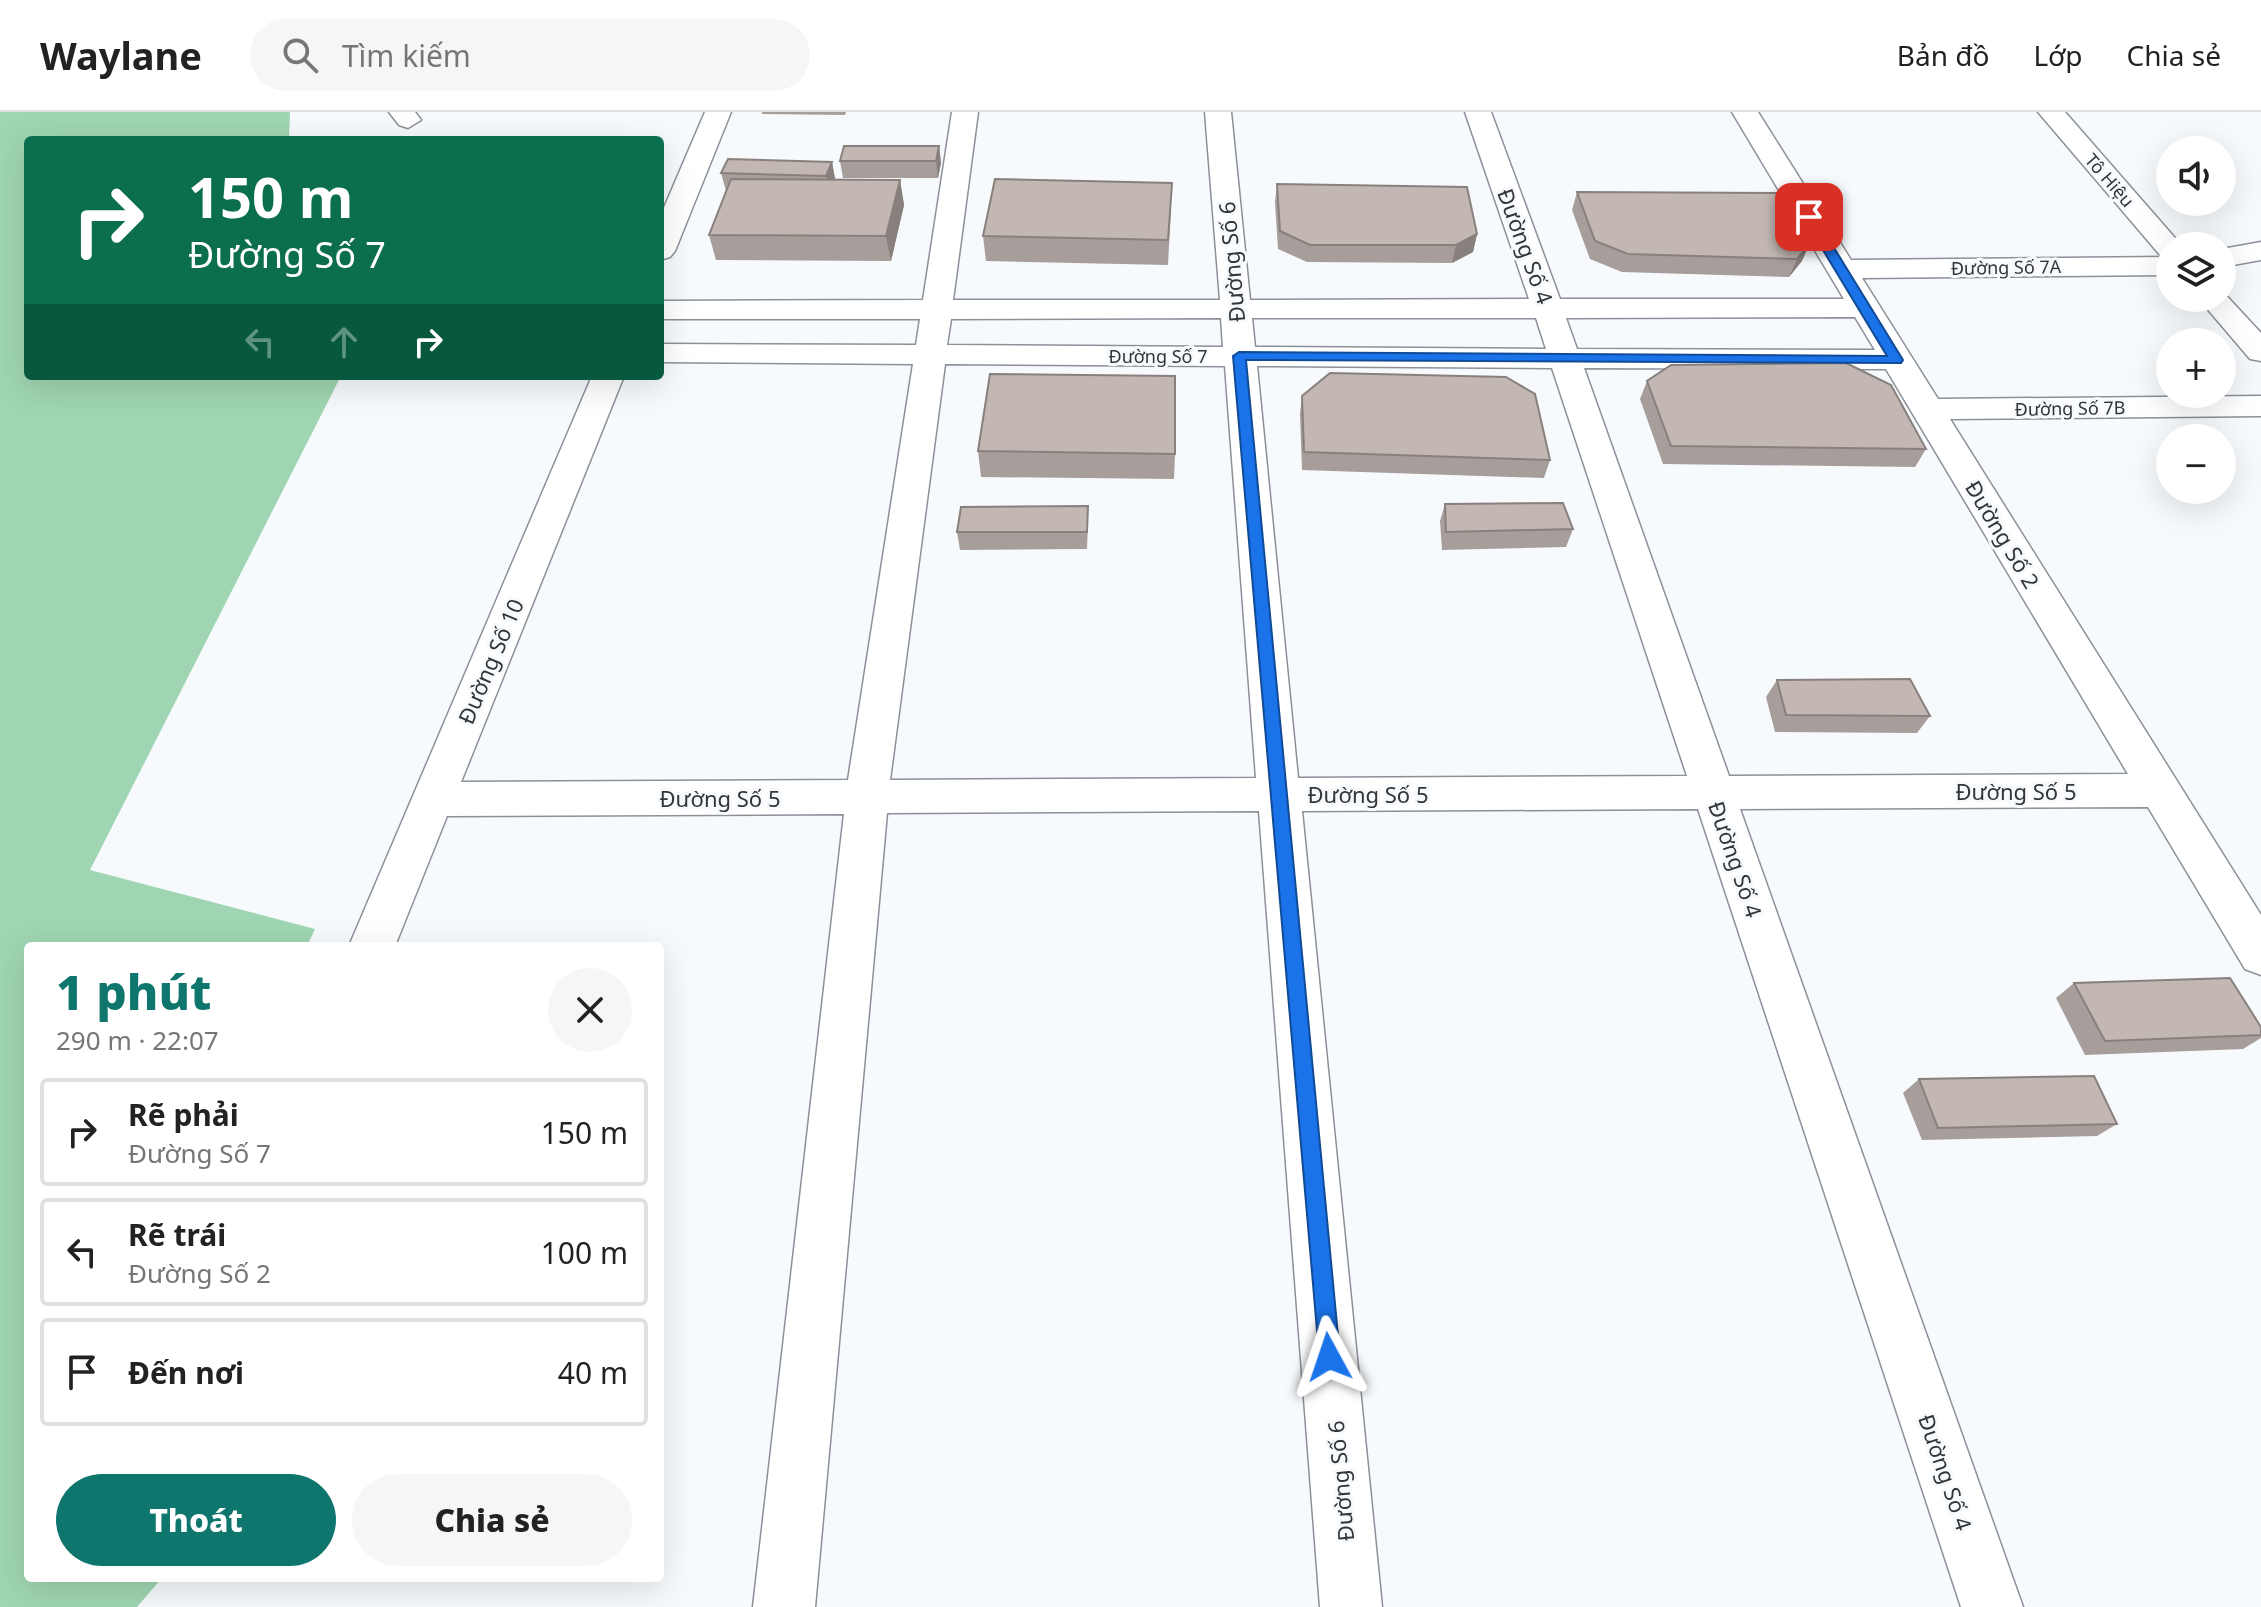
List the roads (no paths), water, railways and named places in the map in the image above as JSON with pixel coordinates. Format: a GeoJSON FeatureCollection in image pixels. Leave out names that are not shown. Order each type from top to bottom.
{"type":"FeatureCollection","features":[{"type":"Feature","properties":{"kind":"street"},"geometry":{"type":"LineString","coordinates":[[664,241],[718,112]]}},
{"type":"Feature","properties":{"kind":"street"},"geometry":{"type":"LineString","coordinates":[[784,1607],[867,797],[965,112]]}},
{"type":"Feature","properties":{"kind":"street","name":"Đường Số 6"},"geometry":{"type":"LineString","coordinates":[[1218,112],[1351,1607]]}},
{"type":"Feature","properties":{"kind":"street","name":"Đường Số 4"},"geometry":{"type":"LineString","coordinates":[[1478,112],[1992,1607]]}},
{"type":"Feature","properties":{"kind":"street","name":"Đường Số 2"},"geometry":{"type":"LineString","coordinates":[[1745,112],[2261,955]]}},
{"type":"Feature","properties":{"kind":"street","name":"Tô Hiệu"},"geometry":{"type":"LineString","coordinates":[[2054,112],[2156,232]]}},
{"type":"Feature","properties":{"kind":"street"},"geometry":{"type":"LineString","coordinates":[[2236,255],[2261,251]]}},
{"type":"Feature","properties":{"kind":"street","name":"Đường Số 7A"},"geometry":{"type":"LineString","coordinates":[[1841,269],[2156,266]]}},
{"type":"Feature","properties":{"kind":"street"},"geometry":{"type":"LineString","coordinates":[[664,310],[1865,308]]}},
{"type":"Feature","properties":{"kind":"street"},"geometry":{"type":"LineString","coordinates":[[2225,312],[2261,352]]}},
{"type":"Feature","properties":{"kind":"street","name":"Đường Số 7"},"geometry":{"type":"LineString","coordinates":[[664,353],[1896,360]]}},
{"type":"Feature","properties":{"kind":"street","name":"Đường Số 10"},"geometry":{"type":"LineString","coordinates":[[374,942],[606,380]]}},
{"type":"Feature","properties":{"kind":"street","name":"Đường Số 7B"},"geometry":{"type":"LineString","coordinates":[[1927,409],[2261,406]]}},
{"type":"Feature","properties":{"kind":"street","name":"Đường Số 5"},"geometry":{"type":"LineString","coordinates":[[433,799],[2160,790]]}}]}
